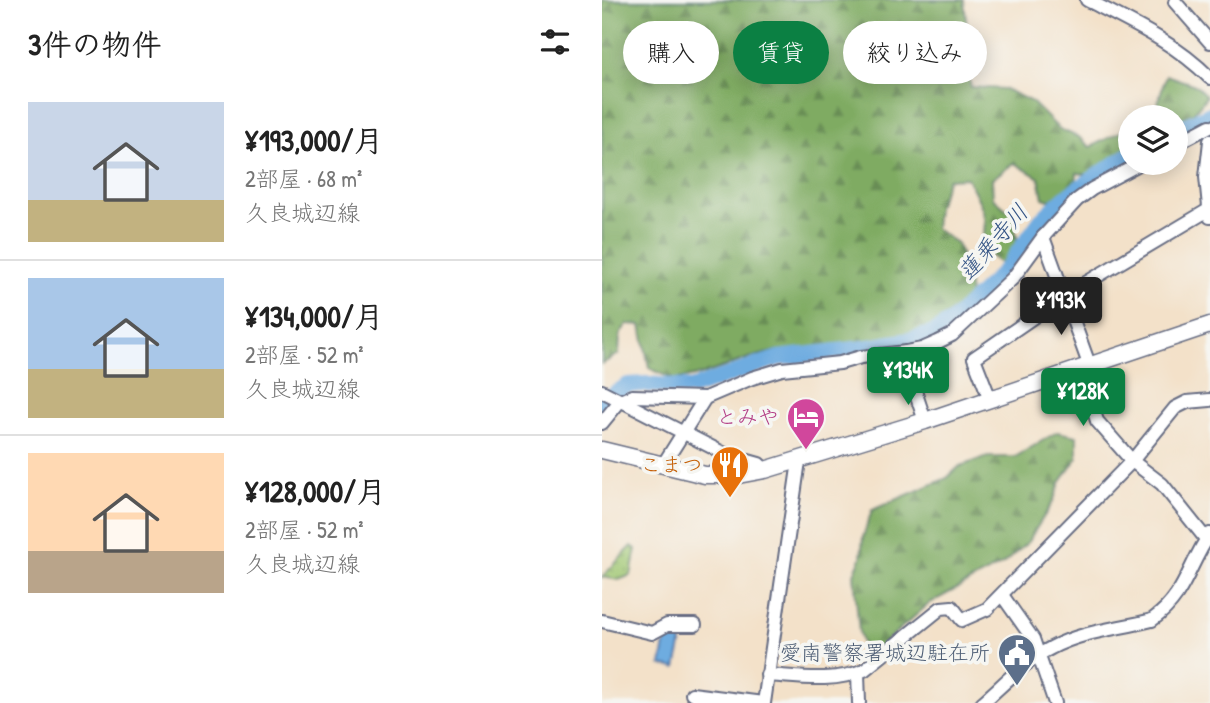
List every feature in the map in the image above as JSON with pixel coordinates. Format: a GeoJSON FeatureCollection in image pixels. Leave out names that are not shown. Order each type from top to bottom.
{"type":"FeatureCollection","features":[{"type":"Feature","properties":{"kind":"main road"},"geometry":{"type":"LineString","coordinates":[[602,450],[705,475],[738,475],[765,470],[925,421],[1210,325]]}},
{"type":"Feature","properties":{"kind":"street"},"geometry":{"type":"LineString","coordinates":[[1087,0],[1144,30],[1198,65],[1210,78]]}},
{"type":"Feature","properties":{"kind":"street"},"geometry":{"type":"LineString","coordinates":[[1175,2],[1210,42]]}},
{"type":"Feature","properties":{"kind":"street"},"geometry":{"type":"LineString","coordinates":[[1188,138],[1210,126]]}},
{"type":"Feature","properties":{"kind":"street"},"geometry":{"type":"LineString","coordinates":[[989,399],[974,358],[1064,296],[1209,212],[1206,177],[1210,141]]}},
{"type":"Feature","properties":{"kind":"street"},"geometry":{"type":"LineString","coordinates":[[602,423],[620,401],[632,396],[705,398],[752,378],[782,369],[840,363],[861,357],[922,349],[952,335],[1013,278],[1062,213],[1092,189],[1118,175]]}},
{"type":"Feature","properties":{"kind":"street"},"geometry":{"type":"LineString","coordinates":[[982,703],[1039,655],[1077,637],[1152,620],[1162,613],[1179,594],[1208,537],[1162,484],[1132,461],[1097,421],[1064,296],[1043,237]]}},
{"type":"Feature","properties":{"kind":"street"},"geometry":{"type":"LineString","coordinates":[[906,352],[911,379],[925,421]]}},
{"type":"Feature","properties":{"kind":"street"},"geometry":{"type":"LineString","coordinates":[[602,391],[727,455],[759,464],[765,470]]}},
{"type":"Feature","properties":{"kind":"street"},"geometry":{"type":"LineString","coordinates":[[663,466],[705,398]]}},
{"type":"Feature","properties":{"kind":"street"},"geometry":{"type":"LineString","coordinates":[[767,675],[824,678],[858,673],[941,608],[952,607],[962,620],[987,609],[1132,461],[1175,408],[1187,402],[1210,400]]}},
{"type":"Feature","properties":{"kind":"street"},"geometry":{"type":"LineString","coordinates":[[692,694],[764,703],[799,461]]}},
{"type":"Feature","properties":{"kind":"street"},"geometry":{"type":"LineString","coordinates":[[1002,595],[1021,620],[1039,655],[1055,703]]}},
{"type":"Feature","properties":{"kind":"street"},"geometry":{"type":"LineString","coordinates":[[602,621],[652,633],[667,625],[695,625]]}},
{"type":"Feature","properties":{"kind":"street"},"geometry":{"type":"LineString","coordinates":[[858,673],[859,703]]}},
{"type":"Feature","properties":{"kind":"green space"},"geometry":{"type":"Polygon","coordinates":[[[602,0],[964,0],[966,21],[843,21],[843,84],[970,84],[971,87],[1005,89],[1032,102],[1059,129],[1079,137],[1090,147],[1118,133],[1118,161],[1092,175],[1077,173],[1076,183],[1055,202],[1043,198],[1039,178],[1014,163],[992,179],[993,198],[1013,215],[1018,245],[1002,264],[978,247],[985,221],[967,178],[948,179],[937,208],[935,228],[957,244],[967,269],[970,296],[929,331],[848,349],[777,351],[704,374],[674,380],[649,368],[641,325],[627,324],[620,335],[619,354],[602,364],[602,0]]]}},
{"type":"Feature","properties":{"kind":"green space"},"geometry":{"type":"Polygon","coordinates":[[[1166,75],[1195,85],[1207,96],[1188,120],[1188,105],[1157,105],[1166,75]]]}},
{"type":"Feature","properties":{"kind":"green space"},"geometry":{"type":"Polygon","coordinates":[[[1057,432],[1077,436],[1077,458],[1027,543],[1003,564],[930,603],[878,648],[863,647],[859,632],[854,574],[861,558],[863,537],[872,510],[947,478],[960,466],[988,457],[1015,457],[1057,432]]]}},
{"type":"Feature","properties":{"kind":"green space"},"geometry":{"type":"Polygon","coordinates":[[[632,546],[636,549],[631,575],[619,580],[602,577],[632,546]]]}},
{"type":"Feature","properties":{"kind":"water"},"geometry":{"type":"Polygon","coordinates":[[[667,634],[683,637],[676,668],[661,665],[667,634]]]}},
{"type":"Feature","properties":{"kind":"waterway","name":"蓮乗寺川"},"geometry":{"type":"LineString","coordinates":[[1188,124],[1210,114]]}},
{"type":"Feature","properties":{"kind":"waterway","name":"蓮乗寺川"},"geometry":{"type":"LineString","coordinates":[[602,402],[628,385],[692,388],[778,358],[863,348],[934,333],[952,321],[991,284],[1008,266],[1041,220],[1064,198],[1118,162]]}},
{"type":"Feature","properties":{"kind":"place","name":"とみや"},"geometry":{"type":"Point","coordinates":[806,451]}},
{"type":"Feature","properties":{"kind":"place","name":"こまつ"},"geometry":{"type":"Point","coordinates":[730,499]}},
{"type":"Feature","properties":{"kind":"place","name":"愛南警察署城辺駐在所"},"geometry":{"type":"Point","coordinates":[1017,687]}}]}
